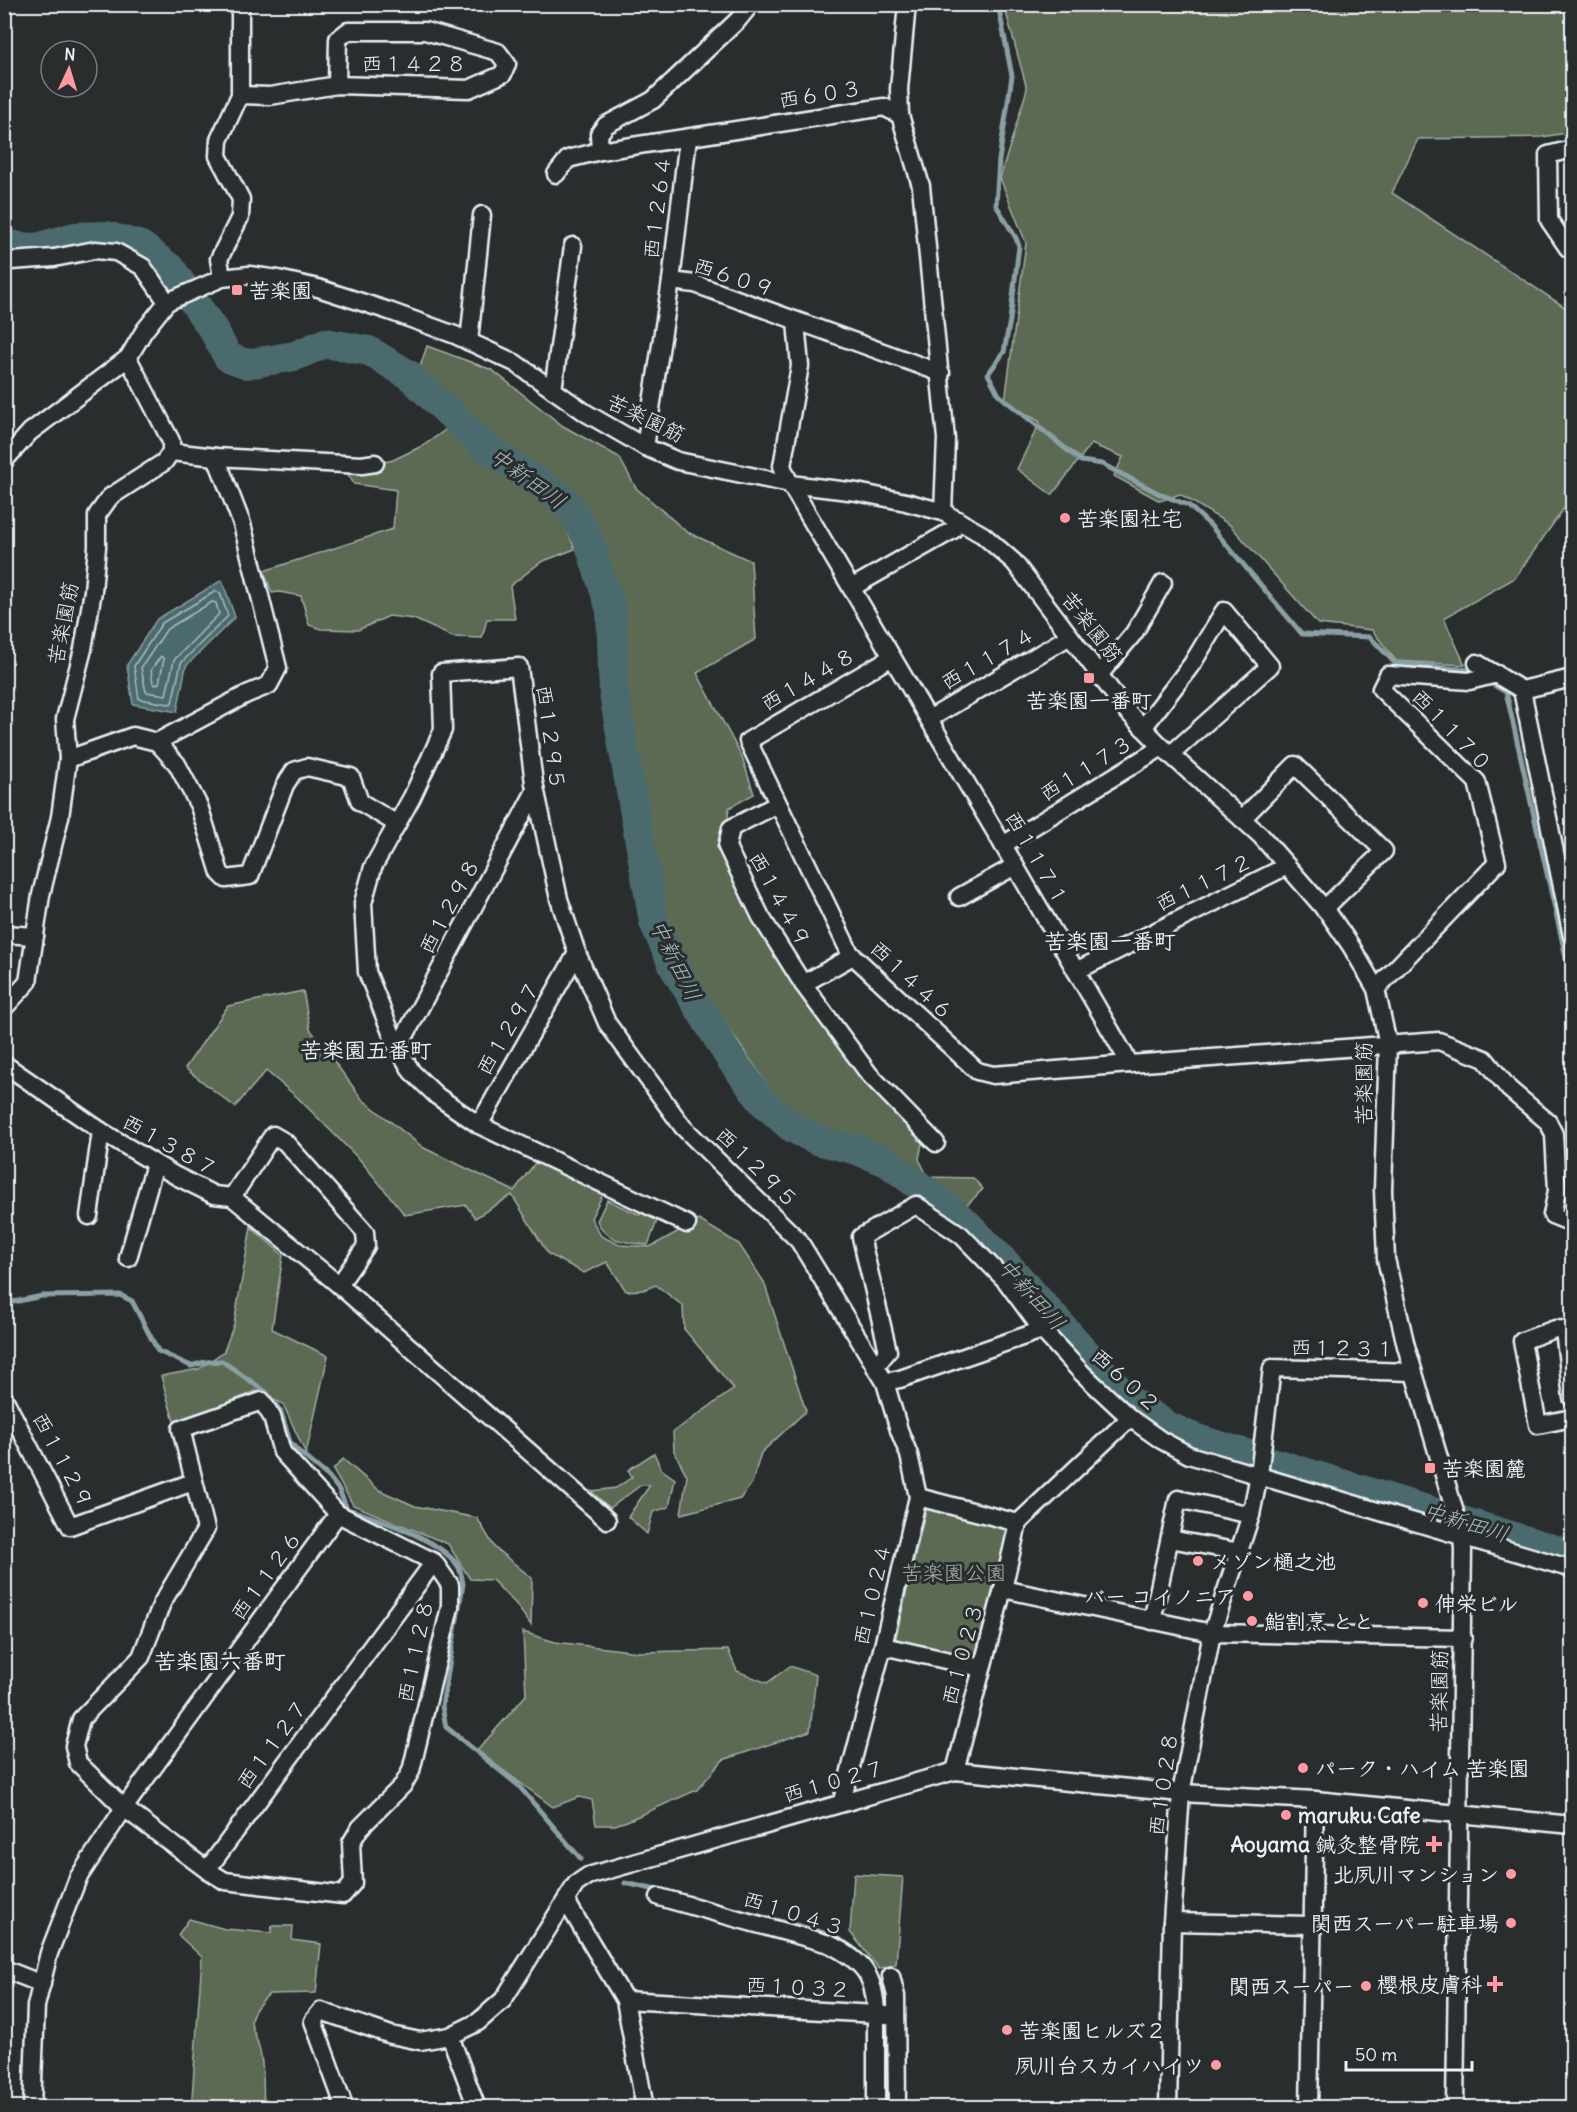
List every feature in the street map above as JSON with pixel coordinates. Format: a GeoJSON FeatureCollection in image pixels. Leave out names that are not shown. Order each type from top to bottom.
{"type":"FeatureCollection","features":[{"type":"Feature","properties":{"kind":"street"},"geometry":{"type":"LineString","coordinates":[[222,278],[219,259],[240,218],[241,200],[218,156],[219,140],[240,95],[240,4]]}},
{"type":"Feature","properties":{"kind":"street"},"geometry":{"type":"LineString","coordinates":[[600,151],[599,134],[606,125],[653,100],[738,20],[751,4]]}},
{"type":"Feature","properties":{"kind":"street"},"geometry":{"type":"LineString","coordinates":[[907,4],[899,89],[900,115],[921,186],[946,439],[943,512]]}},
{"type":"Feature","properties":{"kind":"street","name":"西１４２８"},"geometry":{"type":"LineString","coordinates":[[240,95],[270,96],[337,85],[470,89],[503,74],[507,64],[498,52],[425,31],[348,30],[338,39],[337,85]]}},
{"type":"Feature","properties":{"kind":"street","name":"西６０３"},"geometry":{"type":"LineString","coordinates":[[556,174],[568,159],[600,151],[884,107],[900,115]]}},
{"type":"Feature","properties":{"kind":"street","name":"西１２６４"},"geometry":{"type":"LineString","coordinates":[[671,281],[688,138]]}},
{"type":"Feature","properties":{"kind":"street"},"geometry":{"type":"LineString","coordinates":[[1572,149],[1548,155],[1549,220],[1568,248],[1572,250]]}},
{"type":"Feature","properties":{"kind":"street"},"geometry":{"type":"LineString","coordinates":[[469,342],[482,216]]}},
{"type":"Feature","properties":{"kind":"street"},"geometry":{"type":"LineString","coordinates":[[553,390],[573,246]]}},
{"type":"Feature","properties":{"kind":"street"},"geometry":{"type":"LineString","coordinates":[[4,258],[11,261],[54,258],[95,250],[116,252],[143,267],[173,299],[144,331],[128,358],[30,432],[4,461]]}},
{"type":"Feature","properties":{"kind":"street","name":"苦楽園筋"},"geometry":{"type":"LineString","coordinates":[[173,299],[222,278],[249,275],[318,288],[389,311],[469,342],[515,363],[585,413],[645,447],[678,461],[790,484],[857,492],[943,512],[958,520],[983,534],[1014,562],[1126,710],[1166,751],[1261,836],[1324,909],[1351,946],[1376,989],[1388,1044],[1383,1190],[1386,1259],[1413,1372],[1460,1532],[1463,1638],[1455,2108]]}},
{"type":"Feature","properties":{"kind":"street","name":"西６０９"},"geometry":{"type":"LineString","coordinates":[[645,447],[671,281],[695,284],[941,373]]}},
{"type":"Feature","properties":{"kind":"street","name":"西１１７１"},"geometry":{"type":"LineString","coordinates":[[796,322],[800,366],[782,466],[790,484],[1130,1064]]}},
{"type":"Feature","properties":{"kind":"street"},"geometry":{"type":"LineString","coordinates":[[128,358],[171,441],[171,452],[216,457],[362,465],[375,463]]}},
{"type":"Feature","properties":{"kind":"street","name":"苦楽園筋"},"geometry":{"type":"LineString","coordinates":[[4,1008],[28,982],[41,895],[60,817],[68,759],[65,719],[83,649],[93,591],[97,515],[110,497],[164,462],[171,452]]}},
{"type":"Feature","properties":{"kind":"street"},"geometry":{"type":"LineString","coordinates":[[157,742],[247,694],[269,685],[278,668],[242,524],[216,457]]}},
{"type":"Feature","properties":{"kind":"street"},"geometry":{"type":"LineString","coordinates":[[851,588],[952,530],[958,520]]}},
{"type":"Feature","properties":{"kind":"street"},"geometry":{"type":"LineString","coordinates":[[1100,674],[1134,633],[1163,583]]}},
{"type":"Feature","properties":{"kind":"street","name":"西１１７３"},"geometry":{"type":"LineString","coordinates":[[1003,845],[1166,751],[1270,666],[1224,611],[1192,664],[1143,728]]}},
{"type":"Feature","properties":{"kind":"street","name":"西１１７４"},"geometry":{"type":"LineString","coordinates":[[929,719],[1070,636]]}},
{"type":"Feature","properties":{"kind":"street","name":"西１４４８"},"geometry":{"type":"LineString","coordinates":[[748,741],[892,657]]}},
{"type":"Feature","properties":{"kind":"street"},"geometry":{"type":"LineString","coordinates":[[1477,663],[1493,675],[1522,690],[1572,678]]}},
{"type":"Feature","properties":{"kind":"street","name":"西１２９５"},"geometry":{"type":"LineString","coordinates":[[687,1224],[479,1125],[437,1096],[412,1072],[398,1049],[367,972],[363,903],[373,867],[412,797],[443,729],[441,673],[519,667],[534,783],[560,899],[577,953],[607,1023],[683,1126],[799,1241],[885,1382]]}},
{"type":"Feature","properties":{"kind":"street","name":"西１１７０"},"geometry":{"type":"LineString","coordinates":[[1376,989],[1497,863],[1477,782],[1381,689],[1388,675],[1469,681],[1493,675]]}},
{"type":"Feature","properties":{"kind":"street"},"geometry":{"type":"LineString","coordinates":[[1522,690],[1572,936]]}},
{"type":"Feature","properties":{"kind":"street"},"geometry":{"type":"LineString","coordinates":[[68,759],[133,736],[157,742],[177,764],[199,806],[220,873],[226,879],[250,876],[285,785],[294,771],[307,767],[351,777],[360,802],[397,824]]}},
{"type":"Feature","properties":{"kind":"street","name":"西１４４６"},"geometry":{"type":"LineString","coordinates":[[748,741],[853,956],[977,1071],[993,1075],[1130,1064]]}},
{"type":"Feature","properties":{"kind":"street"},"geometry":{"type":"LineString","coordinates":[[1242,819],[1295,765],[1384,851],[1324,909]]}},
{"type":"Feature","properties":{"kind":"street","name":"西１２９８"},"geometry":{"type":"LineString","coordinates":[[398,1049],[535,791],[534,783]]}},
{"type":"Feature","properties":{"kind":"street","name":"西１４４９"},"geometry":{"type":"LineString","coordinates":[[778,804],[731,828],[727,847],[761,917],[803,984]]}},
{"type":"Feature","properties":{"kind":"street"},"geometry":{"type":"LineString","coordinates":[[959,897],[1015,866]]}},
{"type":"Feature","properties":{"kind":"street","name":"西１１７２"},"geometry":{"type":"LineString","coordinates":[[1076,971],[1287,866]]}},
{"type":"Feature","properties":{"kind":"street"},"geometry":{"type":"LineString","coordinates":[[4,934],[35,936]]}},
{"type":"Feature","properties":{"kind":"street","name":"西１２９７"},"geometry":{"type":"LineString","coordinates":[[479,1125],[577,953]]}},
{"type":"Feature","properties":{"kind":"street"},"geometry":{"type":"LineString","coordinates":[[853,956],[803,984],[869,1074],[936,1143]]}},
{"type":"Feature","properties":{"kind":"street"},"geometry":{"type":"LineString","coordinates":[[1130,1064],[1439,1041],[1485,1059],[1509,1089],[1548,1122],[1554,1134],[1557,1191],[1552,1215],[1572,1223]]}},
{"type":"Feature","properties":{"kind":"street","name":"西１３８７"},"geometry":{"type":"LineString","coordinates":[[4,1064],[101,1131],[155,1164],[214,1195],[232,1197],[339,1286],[607,1520]]}},
{"type":"Feature","properties":{"kind":"street"},"geometry":{"type":"LineString","coordinates":[[89,1216],[101,1131]]}},
{"type":"Feature","properties":{"kind":"street"},"geometry":{"type":"LineString","coordinates":[[232,1197],[273,1135],[285,1142],[364,1232],[366,1246],[339,1286]]}},
{"type":"Feature","properties":{"kind":"street"},"geometry":{"type":"LineString","coordinates":[[128,1258],[155,1164]]}},
{"type":"Feature","properties":{"kind":"street","name":"西６０２"},"geometry":{"type":"LineString","coordinates":[[875,1367],[888,1351],[861,1237],[916,1205],[961,1235],[1006,1281],[1042,1330],[1082,1373],[1130,1418],[1161,1440],[1189,1455],[1460,1532],[1572,1569]]}},
{"type":"Feature","properties":{"kind":"street"},"geometry":{"type":"LineString","coordinates":[[1572,1398],[1568,1330],[1555,1329],[1522,1341],[1538,1425],[1572,1418]]}},
{"type":"Feature","properties":{"kind":"street"},"geometry":{"type":"LineString","coordinates":[[1042,1330],[900,1379],[885,1382],[909,1455],[918,1497],[1018,1523],[1130,1418]]}},
{"type":"Feature","properties":{"kind":"street","name":"西１２３１"},"geometry":{"type":"LineString","coordinates":[[1259,1475],[1272,1368],[1413,1372]]}},
{"type":"Feature","properties":{"kind":"street","name":"西１１２９"},"geometry":{"type":"LineString","coordinates":[[4,1398],[9,1419],[70,1526],[194,1482]]}},
{"type":"Feature","properties":{"kind":"street"},"geometry":{"type":"LineString","coordinates":[[207,1870],[124,1808],[78,1763],[74,1746],[81,1719],[141,1657],[162,1603],[206,1529],[181,1429],[262,1401],[272,1417],[282,1452],[338,1514],[434,1562]]}},
{"type":"Feature","properties":{"kind":"street","name":"西１０２８"},"geometry":{"type":"LineString","coordinates":[[1168,2108],[1172,1922],[1181,1793],[1212,1633],[1240,1552],[1251,1515],[1259,1475]]}},
{"type":"Feature","properties":{"kind":"street","name":"西１０２４"},"geometry":{"type":"LineString","coordinates":[[842,1801],[883,1646],[918,1497]]}},
{"type":"Feature","properties":{"kind":"street"},"geometry":{"type":"LineString","coordinates":[[1152,1621],[1178,1500],[1251,1515]]}},
{"type":"Feature","properties":{"kind":"street","name":"西１１２６"},"geometry":{"type":"LineString","coordinates":[[32,2108],[36,2007],[49,1953],[78,1878],[124,1808],[338,1514]]}},
{"type":"Feature","properties":{"kind":"street","name":"西１０２３"},"geometry":{"type":"LineString","coordinates":[[955,1771],[1018,1523]]}},
{"type":"Feature","properties":{"kind":"street"},"geometry":{"type":"LineString","coordinates":[[1170,1539],[1240,1552]]}},
{"type":"Feature","properties":{"kind":"street","name":"西１１２８"},"geometry":{"type":"LineString","coordinates":[[207,1870],[225,1881],[343,1895],[353,1883],[351,1843],[360,1828],[403,1785],[411,1771],[450,1607],[450,1585],[434,1562]]}},
{"type":"Feature","properties":{"kind":"street","name":"西１１２７"},"geometry":{"type":"LineString","coordinates":[[207,1870],[434,1562]]}},
{"type":"Feature","properties":{"kind":"street"},"geometry":{"type":"LineString","coordinates":[[1003,1588],[1212,1633],[1463,1638]]}},
{"type":"Feature","properties":{"kind":"street"},"geometry":{"type":"LineString","coordinates":[[883,1646],[981,1668]]}},
{"type":"Feature","properties":{"kind":"street","name":"西１０２７"},"geometry":{"type":"LineString","coordinates":[[345,2108],[313,2021],[321,2012],[391,2035],[420,2041],[450,2036],[478,2022],[503,2000],[576,1884],[588,1876],[842,1801],[955,1771],[1181,1793],[1315,1800],[1572,1826]]}},
{"type":"Feature","properties":{"kind":"street"},"geometry":{"type":"LineString","coordinates":[[1310,2108],[1315,1800]]}},
{"type":"Feature","properties":{"kind":"street","name":"西１０４３"},"geometry":{"type":"LineString","coordinates":[[659,1898],[829,1944],[851,1955],[867,1974],[875,1992],[876,2014]]}},
{"type":"Feature","properties":{"kind":"street"},"geometry":{"type":"LineString","coordinates":[[567,1901],[625,2000],[645,2108]]}},
{"type":"Feature","properties":{"kind":"street"},"geometry":{"type":"LineString","coordinates":[[1172,1922],[1312,1925]]}},
{"type":"Feature","properties":{"kind":"street"},"geometry":{"type":"LineString","coordinates":[[4,1969],[42,1984]]}},
{"type":"Feature","properties":{"kind":"street"},"geometry":{"type":"LineString","coordinates":[[891,1976],[896,1996],[897,2108]]}},
{"type":"Feature","properties":{"kind":"street","name":"西１０３２"},"geometry":{"type":"LineString","coordinates":[[625,2000],[876,2014],[876,2108]]}},
{"type":"Feature","properties":{"kind":"street"},"geometry":{"type":"LineString","coordinates":[[876,2014],[896,2016]]}},
{"type":"Feature","properties":{"kind":"street"},"geometry":{"type":"LineString","coordinates":[[450,2036],[477,2108]]}},
{"type":"Feature","properties":{"kind":"green space"},"geometry":{"type":"Polygon","coordinates":[[[1004,5],[1572,5],[1572,132],[1542,137],[1418,139],[1392,193],[1572,312],[1572,502],[1569,501],[1515,578],[1444,618],[1465,665],[1396,661],[1372,630],[1318,624],[1230,525],[1180,494],[1160,501],[1114,476],[1123,457],[1091,444],[1052,495],[1017,469],[1040,422],[1005,401],[1026,243],[1000,178],[1027,89],[1004,5]]]}},
{"type":"Feature","properties":{"kind":"green space"},"geometry":{"type":"Polygon","coordinates":[[[427,346],[492,370],[563,426],[619,457],[636,488],[687,532],[751,561],[756,639],[697,673],[742,757],[754,794],[729,808],[724,851],[759,919],[924,1134],[919,1159],[928,1177],[973,1178],[983,1189],[960,1212],[901,1161],[861,1138],[805,1127],[790,1117],[690,973],[662,909],[639,802],[605,713],[598,666],[618,599],[580,516],[563,520],[575,549],[541,562],[510,586],[515,619],[487,619],[482,638],[453,637],[414,619],[389,616],[358,630],[321,629],[309,625],[301,596],[272,593],[264,571],[393,529],[396,490],[354,484],[346,471],[393,460],[424,445],[455,423],[419,370],[427,346]]]}},
{"type":"Feature","properties":{"kind":"green space"},"geometry":{"type":"Polygon","coordinates":[[[303,991],[310,1029],[362,1099],[424,1148],[514,1191],[538,1159],[603,1194],[591,1218],[601,1236],[620,1245],[650,1247],[699,1220],[739,1244],[764,1282],[806,1411],[761,1453],[752,1483],[740,1499],[681,1514],[687,1476],[674,1451],[673,1432],[734,1389],[684,1329],[683,1306],[656,1285],[643,1290],[626,1291],[607,1262],[584,1273],[548,1254],[512,1195],[475,1218],[466,1205],[405,1215],[361,1161],[297,1097],[266,1071],[235,1107],[185,1068],[228,1006],[303,991]]]}},
{"type":"Feature","properties":{"kind":"green space"},"geometry":{"type":"Polygon","coordinates":[[[607,1200],[640,1215],[644,1207],[660,1213],[648,1245],[618,1240],[601,1228],[597,1221],[607,1200]]]}},
{"type":"Feature","properties":{"kind":"green space"},"geometry":{"type":"Polygon","coordinates":[[[251,1227],[283,1255],[272,1329],[328,1356],[306,1454],[283,1404],[256,1391],[175,1425],[161,1376],[199,1369],[224,1351],[234,1324],[251,1227]]]}},
{"type":"Feature","properties":{"kind":"green space"},"geometry":{"type":"Polygon","coordinates":[[[654,1453],[661,1469],[675,1479],[669,1507],[653,1512],[647,1534],[628,1517],[650,1485],[641,1485],[610,1508],[591,1491],[616,1488],[632,1477],[628,1470],[654,1453]]]}},
{"type":"Feature","properties":{"kind":"green space"},"geometry":{"type":"Polygon","coordinates":[[[343,1459],[379,1490],[415,1506],[477,1518],[495,1548],[532,1578],[531,1625],[515,1603],[492,1580],[470,1579],[448,1544],[353,1505],[333,1470],[343,1459]]]}},
{"type":"Feature","properties":{"kind":"green space","name":"苦楽園公園"},"geometry":{"type":"Polygon","coordinates":[[[933,1507],[1003,1524],[1009,1531],[975,1656],[968,1660],[899,1644],[896,1637],[926,1510],[933,1507]]]}},
{"type":"Feature","properties":{"kind":"green space"},"geometry":{"type":"Polygon","coordinates":[[[523,1632],[555,1642],[639,1652],[728,1650],[737,1671],[767,1683],[790,1666],[816,1675],[810,1731],[723,1760],[697,1790],[627,1821],[615,1825],[596,1825],[592,1800],[579,1797],[553,1807],[477,1751],[526,1695],[523,1632]]]}},
{"type":"Feature","properties":{"kind":"green space"},"geometry":{"type":"Polygon","coordinates":[[[854,1874],[903,1877],[896,1964],[879,1969],[850,1932],[854,1874]]]}},
{"type":"Feature","properties":{"kind":"green space"},"geometry":{"type":"Polygon","coordinates":[[[189,1919],[225,1929],[271,1933],[272,1926],[293,1926],[292,1940],[321,1944],[316,1993],[269,1994],[254,2012],[252,2024],[262,2062],[264,2107],[195,2107],[192,2098],[202,1957],[178,1935],[189,1919]]]}},
{"type":"Feature","properties":{"kind":"water"},"geometry":{"type":"Polygon","coordinates":[[[222,580],[235,617],[186,666],[177,712],[133,704],[127,665],[157,619],[222,580]]]}},
{"type":"Feature","properties":{"kind":"waterway"},"geometry":{"type":"LineString","coordinates":[[998,4],[1012,76],[999,160],[996,205],[1019,246],[1004,352],[988,374],[999,395],[1081,461],[1102,464],[1162,495],[1188,505],[1210,525],[1302,634],[1370,637],[1395,663],[1469,670],[1476,674]]}},
{"type":"Feature","properties":{"kind":"waterway","name":"中新田川"},"geometry":{"type":"LineString","coordinates":[[4,243],[37,248],[75,237],[106,236],[141,246],[171,269],[214,331],[228,357],[247,364],[295,356],[325,343],[369,351],[409,375],[484,446],[568,503],[588,539],[611,610],[614,694],[654,922],[674,967],[730,1058],[763,1102],[791,1127],[817,1140],[857,1150],[887,1162],[942,1203],[966,1223],[1008,1266],[1127,1399],[1169,1427],[1194,1438],[1572,1555]]}},
{"type":"Feature","properties":{"kind":"waterway"},"geometry":{"type":"LineString","coordinates":[[1487,681],[1506,692],[1572,984]]}},
{"type":"Feature","properties":{"kind":"waterway"},"geometry":{"type":"LineString","coordinates":[[4,1304],[42,1296],[120,1295],[132,1301],[158,1351],[191,1366],[222,1361],[266,1392],[281,1412],[290,1442],[329,1477],[339,1490],[347,1509],[407,1531],[449,1556],[458,1566],[463,1584],[442,1706],[446,1727],[518,1785],[581,1859]]}},
{"type":"Feature","properties":{"kind":"waterway"},"geometry":{"type":"LineString","coordinates":[[625,1883],[661,1891]]}},
{"type":"Feature","properties":{"kind":"waterway"},"geometry":{"type":"LineString","coordinates":[[755,1915],[831,1936],[845,1942],[866,1961]]}},
{"type":"Feature","properties":{"kind":"waterway"},"geometry":{"type":"LineString","coordinates":[[880,1987],[885,2000],[886,2108]]}},
{"type":"Feature","properties":{"kind":"place","name":"苦楽園"},"geometry":{"type":"Point","coordinates":[237,290]}},
{"type":"Feature","properties":{"kind":"place","name":"苦楽園社宅"},"geometry":{"type":"Point","coordinates":[1065,518]}},
{"type":"Feature","properties":{"kind":"place","name":"苦楽園一番町"},"geometry":{"type":"Point","coordinates":[1089,678]}},
{"type":"Feature","properties":{"kind":"place","name":"苦楽園麓"},"geometry":{"type":"Point","coordinates":[1430,1468]}},
{"type":"Feature","properties":{"kind":"place","name":"メゾン樋之池"},"geometry":{"type":"Point","coordinates":[1198,1561]}},
{"type":"Feature","properties":{"kind":"place","name":"バー コイノニア"},"geometry":{"type":"Point","coordinates":[1248,1596]}},
{"type":"Feature","properties":{"kind":"place","name":"伸栄ビル"},"geometry":{"type":"Point","coordinates":[1423,1603]}},
{"type":"Feature","properties":{"kind":"place","name":"鮨割烹 とと"},"geometry":{"type":"Point","coordinates":[1252,1621]}},
{"type":"Feature","properties":{"kind":"place","name":"パーク・ハイム 苦楽園"},"geometry":{"type":"Point","coordinates":[1303,1768]}},
{"type":"Feature","properties":{"kind":"place","name":"maruku Cafe"},"geometry":{"type":"Point","coordinates":[1286,1815]}},
{"type":"Feature","properties":{"kind":"place","name":"Aoyama 鍼灸整骨院"},"geometry":{"type":"Point","coordinates":[1434,1844]}},
{"type":"Feature","properties":{"kind":"place","name":"北夙川マンション"},"geometry":{"type":"Point","coordinates":[1511,1874]}},
{"type":"Feature","properties":{"kind":"place","name":"関西スーパー駐車場"},"geometry":{"type":"Point","coordinates":[1511,1923]}},
{"type":"Feature","properties":{"kind":"place","name":"櫻根皮膚科"},"geometry":{"type":"Point","coordinates":[1495,1984]}},
{"type":"Feature","properties":{"kind":"place","name":"関西スーパー"},"geometry":{"type":"Point","coordinates":[1366,1986]}},
{"type":"Feature","properties":{"kind":"place","name":"苦楽園ヒルズ２"},"geometry":{"type":"Point","coordinates":[1007,2030]}},
{"type":"Feature","properties":{"kind":"place","name":"夙川台スカイハイツ"},"geometry":{"type":"Point","coordinates":[1216,2065]}},
{"type":"Feature","properties":{"kind":"district","name":"苦楽園一番町"},"geometry":{"type":"Point","coordinates":[1110,941]}},
{"type":"Feature","properties":{"kind":"district","name":"苦楽園五番町"},"geometry":{"type":"Point","coordinates":[366,1050]}},
{"type":"Feature","properties":{"kind":"district","name":"苦楽園六番町"},"geometry":{"type":"Point","coordinates":[220,1661]}}]}
